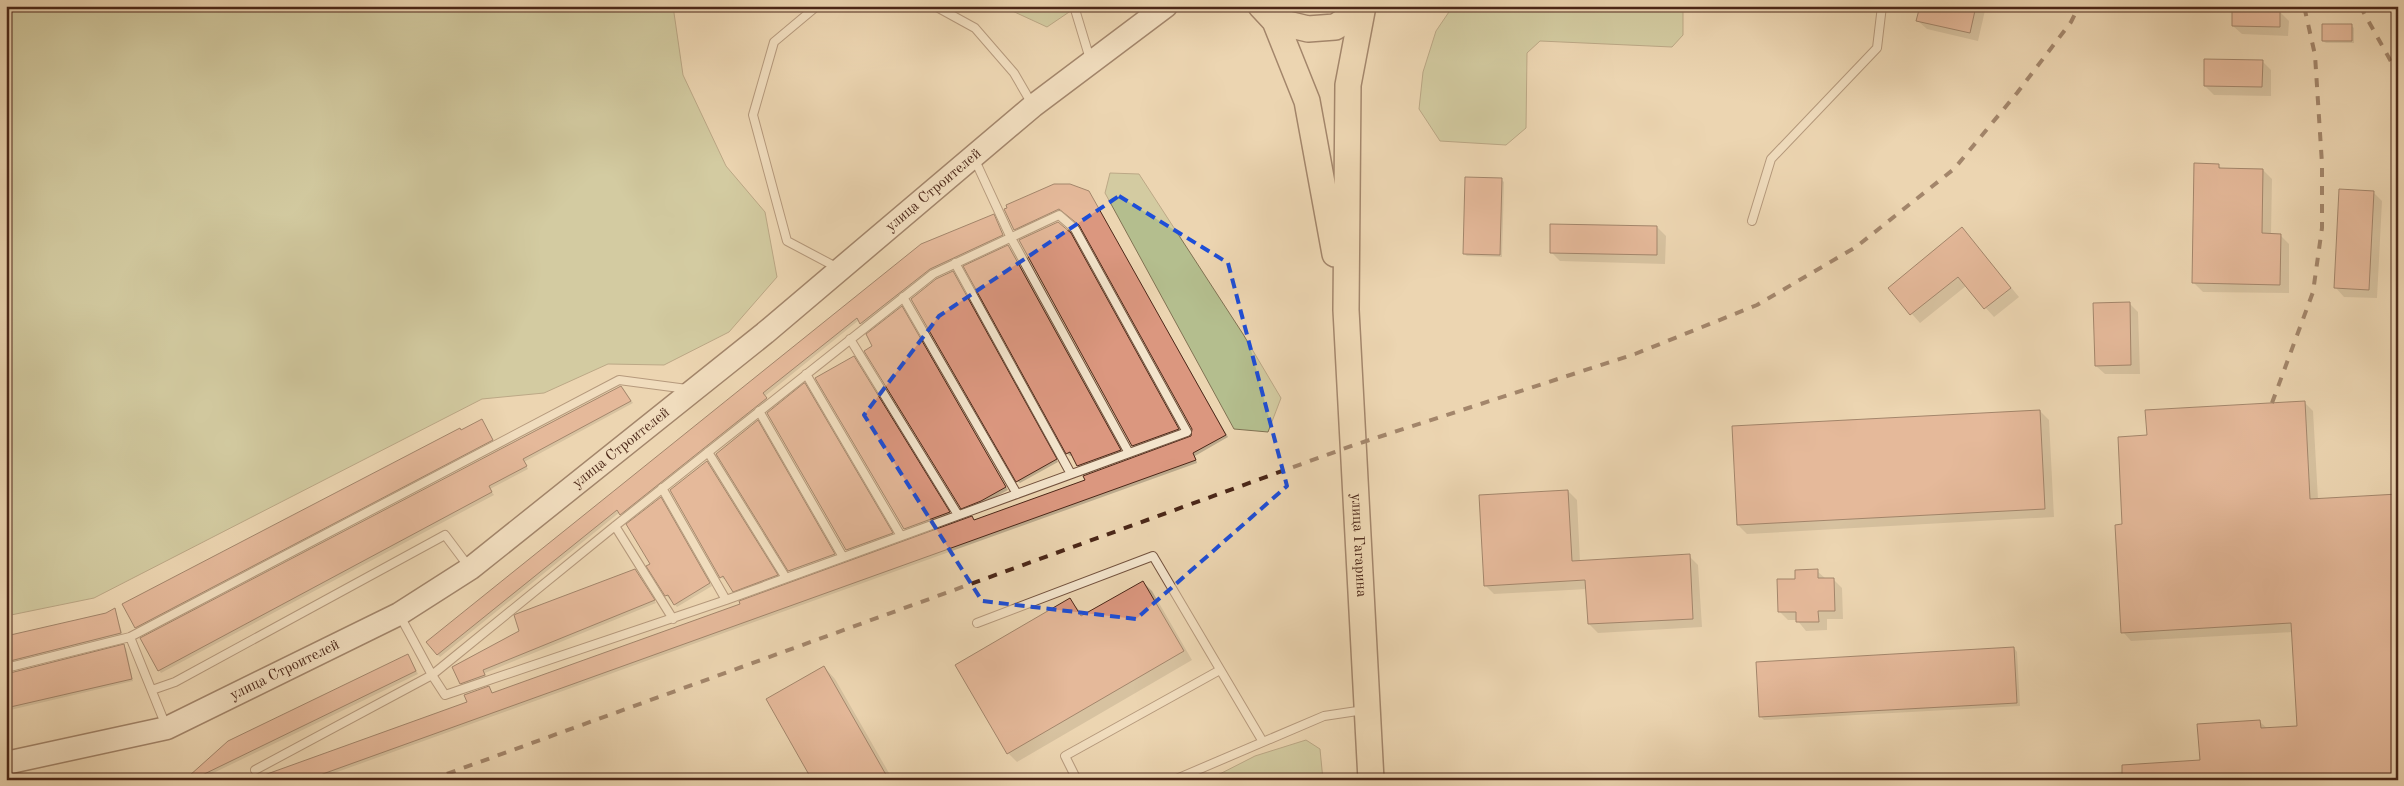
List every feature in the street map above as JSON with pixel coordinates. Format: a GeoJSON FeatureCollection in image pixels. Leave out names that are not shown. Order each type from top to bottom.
{"type":"FeatureCollection","features":[{"type":"Feature","properties":{"kind":"main road","name":"улица Строителей"},"geometry":{"type":"LineString","coordinates":[[6,763],[167,728],[399,614],[470,568],[694,390],[1033,106],[1166,6]]}},
{"type":"Feature","properties":{"kind":"main road"},"geometry":{"type":"LineString","coordinates":[[1268,14],[1308,29],[1334,27],[1362,9]]}},
{"type":"Feature","properties":{"kind":"main road"},"geometry":{"type":"LineString","coordinates":[[1346,310],[1348,85],[1362,9]]}},
{"type":"Feature","properties":{"kind":"main road"},"geometry":{"type":"LineString","coordinates":[[1268,14],[1307,101],[1346,310]]}},
{"type":"Feature","properties":{"kind":"main road","name":"улица Гагарина"},"geometry":{"type":"LineString","coordinates":[[1346,310],[1371,780]]}},
{"type":"Feature","properties":{"kind":"lane"},"geometry":{"type":"LineString","coordinates":[[817,6],[774,42],[752,115],[787,241],[840,269]]}},
{"type":"Feature","properties":{"kind":"lane"},"geometry":{"type":"LineString","coordinates":[[935,6],[975,28],[1014,73],[1033,106]]}},
{"type":"Feature","properties":{"kind":"lane"},"geometry":{"type":"LineString","coordinates":[[1074,6],[1091,62]]}},
{"type":"Feature","properties":{"kind":"lane"},"geometry":{"type":"LineString","coordinates":[[1752,221],[1771,159],[1877,48],[1882,6]]}},
{"type":"Feature","properties":{"kind":"lane"},"geometry":{"type":"LineString","coordinates":[[974,156],[1011,238],[1129,453]]}},
{"type":"Feature","properties":{"kind":"lane"},"geometry":{"type":"LineString","coordinates":[[255,770],[432,675],[662,488],[933,274],[1059,215],[1076,229],[1187,432],[673,619],[445,695],[432,675],[399,614]]}},
{"type":"Feature","properties":{"kind":"lane"},"geometry":{"type":"LineString","coordinates":[[955,263],[1071,474]]}},
{"type":"Feature","properties":{"kind":"lane"},"geometry":{"type":"LineString","coordinates":[[902,297],[1017,494]]}},
{"type":"Feature","properties":{"kind":"lane"},"geometry":{"type":"LineString","coordinates":[[850,339],[958,515]]}},
{"type":"Feature","properties":{"kind":"lane"},"geometry":{"type":"LineString","coordinates":[[806,374],[901,536]]}},
{"type":"Feature","properties":{"kind":"lane"},"geometry":{"type":"LineString","coordinates":[[6,668],[130,637],[619,380],[694,390]]}},
{"type":"Feature","properties":{"kind":"lane"},"geometry":{"type":"LineString","coordinates":[[759,411],[843,557]]}},
{"type":"Feature","properties":{"kind":"lane"},"geometry":{"type":"LineString","coordinates":[[708,452],[786,578]]}},
{"type":"Feature","properties":{"kind":"lane"},"geometry":{"type":"LineString","coordinates":[[662,488],[726,600]]}},
{"type":"Feature","properties":{"kind":"lane"},"geometry":{"type":"LineString","coordinates":[[615,526],[673,619]]}},
{"type":"Feature","properties":{"kind":"lane"},"geometry":{"type":"LineString","coordinates":[[152,690],[175,682],[445,535],[470,568]]}},
{"type":"Feature","properties":{"kind":"lane"},"geometry":{"type":"LineString","coordinates":[[977,623],[1153,556],[1263,742]]}},
{"type":"Feature","properties":{"kind":"lane"},"geometry":{"type":"LineString","coordinates":[[130,637],[167,728]]}},
{"type":"Feature","properties":{"kind":"lane"},"geometry":{"type":"LineString","coordinates":[[1077,780],[1065,756],[1220,670]]}},
{"type":"Feature","properties":{"kind":"lane"},"geometry":{"type":"LineString","coordinates":[[1174,780],[1324,716],[1366,709]]}},
{"type":"Feature","properties":{"kind":"highlighted area"},"geometry":{"type":"Polygon","coordinates":[[[1119,196],[1228,263],[1287,486],[1136,619],[982,601],[864,415],[939,316],[1119,196]]]}},
{"type":"Feature","properties":{"kind":"green space"},"geometry":{"type":"Polygon","coordinates":[[[6,6],[673,6],[683,75],[726,166],[765,212],[777,277],[729,332],[664,365],[608,364],[544,393],[482,399],[94,598],[6,616],[6,6]]]}},
{"type":"Feature","properties":{"kind":"green space"},"geometry":{"type":"Polygon","coordinates":[[[1006,6],[1078,6],[1047,27],[1008,9],[1006,6]]]}},
{"type":"Feature","properties":{"kind":"green space"},"geometry":{"type":"Polygon","coordinates":[[[1453,6],[1683,6],[1683,35],[1672,47],[1540,41],[1527,53],[1526,128],[1506,145],[1440,141],[1419,109],[1423,72],[1436,31],[1453,6]]]}},
{"type":"Feature","properties":{"kind":"green space"},"geometry":{"type":"Polygon","coordinates":[[[1110,173],[1139,174],[1243,334],[1281,398],[1268,432],[1234,429],[1105,193],[1110,173]]]}},
{"type":"Feature","properties":{"kind":"green space"},"geometry":{"type":"Polygon","coordinates":[[[1306,740],[1320,749],[1323,780],[1208,780],[1255,756],[1306,740]]]}},
{"type":"Feature","properties":{"kind":"building"},"geometry":{"type":"Polygon","coordinates":[[[1920,6],[1976,6],[1970,33],[1916,21],[1920,6]]]}},
{"type":"Feature","properties":{"kind":"building"},"geometry":{"type":"Polygon","coordinates":[[[2232,9],[2280,11],[2280,27],[2232,26],[2232,9]]]}},
{"type":"Feature","properties":{"kind":"building"},"geometry":{"type":"Polygon","coordinates":[[[2322,24],[2352,24],[2352,41],[2322,41],[2322,24]]]}},
{"type":"Feature","properties":{"kind":"building"},"geometry":{"type":"Polygon","coordinates":[[[2204,59],[2263,60],[2262,87],[2204,86],[2204,59]]]}},
{"type":"Feature","properties":{"kind":"building"},"geometry":{"type":"Polygon","coordinates":[[[2194,163],[2219,164],[2219,168],[2263,169],[2262,233],[2281,234],[2280,285],[2192,283],[2194,163]]]}},
{"type":"Feature","properties":{"kind":"building"},"geometry":{"type":"Polygon","coordinates":[[[1465,177],[1502,178],[1500,255],[1463,254],[1465,177]]]}},
{"type":"Feature","properties":{"kind":"building"},"geometry":{"type":"Polygon","coordinates":[[[1054,184],[1070,184],[1089,191],[1226,435],[1193,453],[1196,460],[306,780],[257,780],[256,778],[467,702],[464,695],[489,686],[492,693],[740,604],[739,601],[972,516],[974,520],[1085,480],[1083,476],[1191,436],[1192,429],[1079,225],[1059,209],[1014,230],[1004,209],[1007,208],[1006,205],[1054,184]]]}},
{"type":"Feature","properties":{"kind":"building"},"geometry":{"type":"Polygon","coordinates":[[[2339,189],[2374,191],[2369,290],[2334,288],[2339,189]]]}},
{"type":"Feature","properties":{"kind":"building"},"geometry":{"type":"Polygon","coordinates":[[[994,214],[1003,235],[930,269],[860,324],[857,318],[763,393],[767,398],[620,515],[617,510],[437,655],[426,642],[921,244],[994,214]]]}},
{"type":"Feature","properties":{"kind":"building"},"geometry":{"type":"Polygon","coordinates":[[[1058,222],[1071,233],[1179,429],[1132,446],[1019,240],[1058,222]]]}},
{"type":"Feature","properties":{"kind":"building"},"geometry":{"type":"Polygon","coordinates":[[[1550,224],[1657,226],[1657,255],[1550,253],[1550,224]]]}},
{"type":"Feature","properties":{"kind":"building"},"geometry":{"type":"Polygon","coordinates":[[[1962,227],[2011,288],[1984,309],[1958,277],[1910,315],[1888,288],[1962,227]]]}},
{"type":"Feature","properties":{"kind":"building"},"geometry":{"type":"Polygon","coordinates":[[[1008,245],[1121,450],[1077,466],[1070,452],[1066,454],[963,266],[1008,245]]]}},
{"type":"Feature","properties":{"kind":"building"},"geometry":{"type":"Polygon","coordinates":[[[953,271],[1057,459],[1016,482],[911,299],[936,279],[953,271]]]}},
{"type":"Feature","properties":{"kind":"building"},"geometry":{"type":"Polygon","coordinates":[[[2130,302],[2131,365],[2095,366],[2093,303],[2130,302]]]}},
{"type":"Feature","properties":{"kind":"building"},"geometry":{"type":"Polygon","coordinates":[[[902,306],[1006,487],[981,501],[961,509],[864,351],[872,346],[866,334],[902,306]]]}},
{"type":"Feature","properties":{"kind":"building"},"geometry":{"type":"Polygon","coordinates":[[[854,356],[950,512],[904,529],[815,378],[854,356]]]}},
{"type":"Feature","properties":{"kind":"building"},"geometry":{"type":"Polygon","coordinates":[[[804,383],[893,533],[846,550],[767,413],[804,383]]]}},
{"type":"Feature","properties":{"kind":"building"},"geometry":{"type":"Polygon","coordinates":[[[621,386],[631,401],[523,459],[527,466],[489,486],[492,492],[158,671],[140,638],[621,386]]]}},
{"type":"Feature","properties":{"kind":"building"},"geometry":{"type":"Polygon","coordinates":[[[2305,401],[2310,499],[2398,494],[2398,780],[2122,780],[2122,765],[2200,760],[2197,724],[2260,720],[2261,728],[2297,726],[2291,623],[2121,633],[2115,525],[2122,524],[2118,437],[2147,435],[2145,410],[2305,401]]]}},
{"type":"Feature","properties":{"kind":"building"},"geometry":{"type":"Polygon","coordinates":[[[2040,410],[2045,509],[1737,525],[1732,426],[2040,410]]]}},
{"type":"Feature","properties":{"kind":"building"},"geometry":{"type":"Polygon","coordinates":[[[482,419],[493,440],[135,628],[122,604],[460,428],[461,430],[482,419]]]}},
{"type":"Feature","properties":{"kind":"building"},"geometry":{"type":"Polygon","coordinates":[[[758,420],[835,554],[788,571],[716,454],[758,420]]]}},
{"type":"Feature","properties":{"kind":"building"},"geometry":{"type":"Polygon","coordinates":[[[707,461],[778,575],[733,592],[723,576],[720,578],[670,490],[707,461]]]}},
{"type":"Feature","properties":{"kind":"building"},"geometry":{"type":"Polygon","coordinates":[[[1568,490],[1572,561],[1690,554],[1693,619],[1588,624],[1585,580],[1484,586],[1479,495],[1568,490]]]}},
{"type":"Feature","properties":{"kind":"building"},"geometry":{"type":"Polygon","coordinates":[[[661,497],[710,583],[674,605],[668,595],[665,596],[646,566],[650,564],[626,524],[661,497]]]}},
{"type":"Feature","properties":{"kind":"building"},"geometry":{"type":"Polygon","coordinates":[[[635,569],[655,600],[483,670],[485,675],[460,684],[452,667],[519,631],[514,615],[635,569]]]}},
{"type":"Feature","properties":{"kind":"building"},"geometry":{"type":"Polygon","coordinates":[[[1818,569],[1818,578],[1834,578],[1835,611],[1818,611],[1819,622],[1796,622],[1796,612],[1778,612],[1777,579],[1795,579],[1795,570],[1818,569]]]}},
{"type":"Feature","properties":{"kind":"building"},"geometry":{"type":"Polygon","coordinates":[[[1143,581],[1184,651],[1007,754],[955,665],[1070,598],[1081,616],[1143,581]]]}},
{"type":"Feature","properties":{"kind":"building"},"geometry":{"type":"Polygon","coordinates":[[[115,608],[121,633],[6,662],[6,636],[106,613],[115,608]]]}},
{"type":"Feature","properties":{"kind":"building"},"geometry":{"type":"Polygon","coordinates":[[[124,644],[132,679],[6,708],[6,674],[124,644]]]}},
{"type":"Feature","properties":{"kind":"building"},"geometry":{"type":"Polygon","coordinates":[[[2014,647],[2017,703],[1759,717],[1756,662],[2014,647]]]}},
{"type":"Feature","properties":{"kind":"building"},"geometry":{"type":"Polygon","coordinates":[[[408,654],[416,671],[192,780],[189,776],[228,741],[408,654]]]}},
{"type":"Feature","properties":{"kind":"building"},"geometry":{"type":"Polygon","coordinates":[[[824,666],[889,780],[812,780],[766,699],[824,666]]]}},
{"type":"Feature","properties":{"kind":"railway"},"geometry":{"type":"LineString","coordinates":[[430,780],[1354,445],[1635,354],[1757,305],[1856,247],[1954,169],[2017,93],[2071,22],[2079,6]]}},
{"type":"Feature","properties":{"kind":"railway"},"geometry":{"type":"LineString","coordinates":[[2272,403],[2313,292],[2322,228],[2322,164],[2315,55],[2304,6]]}},
{"type":"Feature","properties":{"kind":"railway"},"geometry":{"type":"LineString","coordinates":[[2360,6],[2398,74]]}}]}
